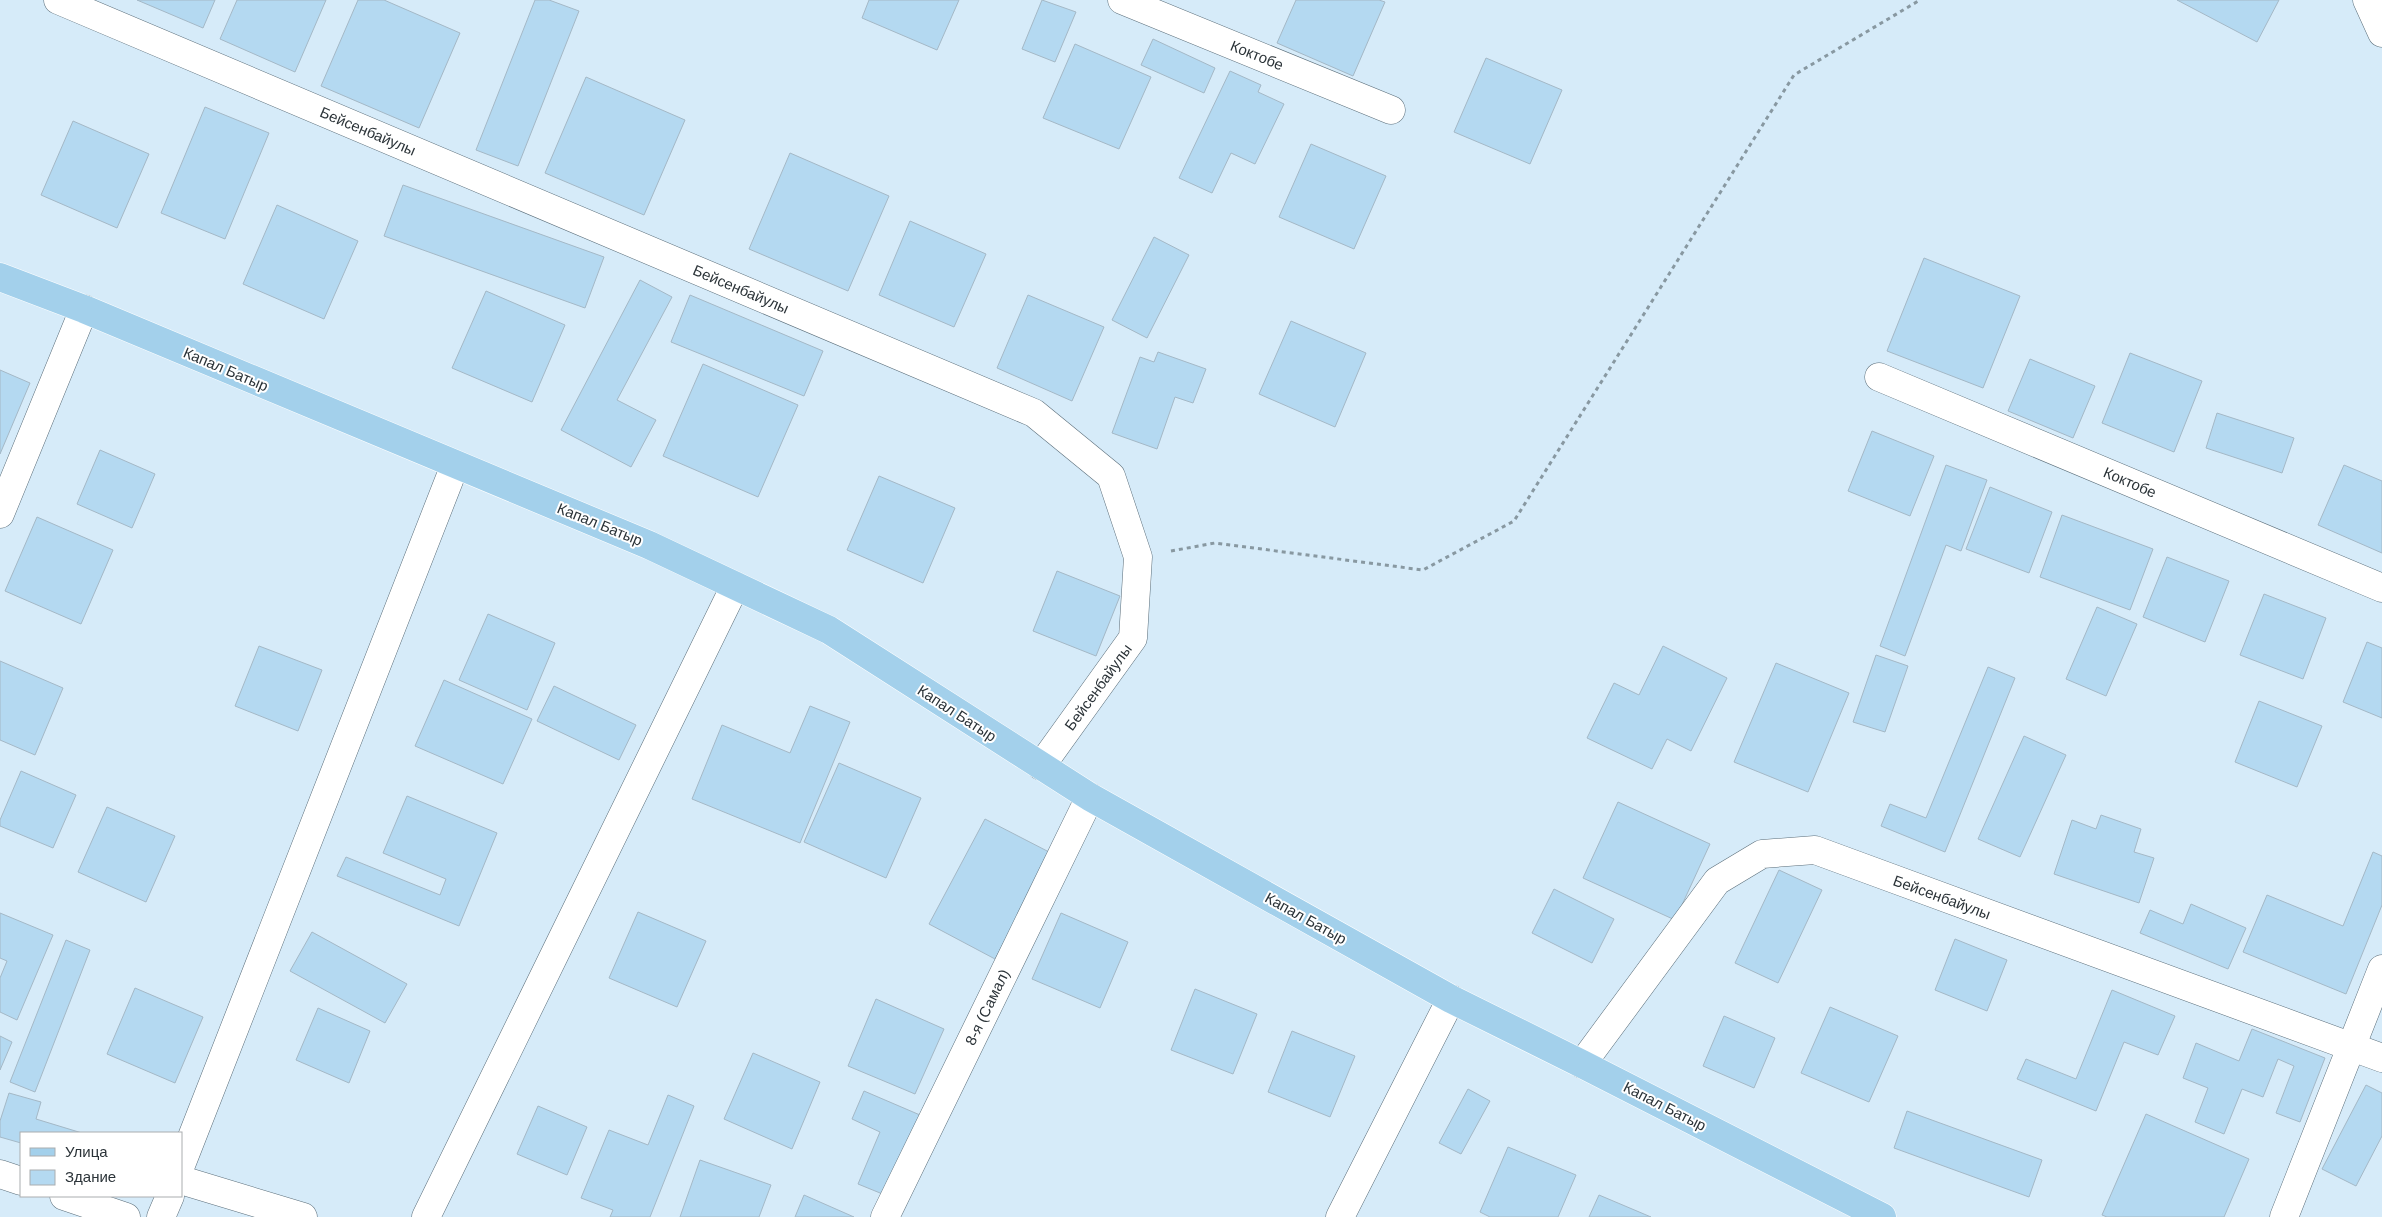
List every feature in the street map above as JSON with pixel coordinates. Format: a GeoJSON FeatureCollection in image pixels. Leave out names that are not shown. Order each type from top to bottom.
{"type":"FeatureCollection","features":[{"type":"Feature","properties":{"kind":"main road","name":"Капал Батыр"},"geometry":{"type":"LineString","coordinates":[[0,277],[84,309],[649,545],[829,630],[1090,798],[1451,999],[1882,1217]]}},
{"type":"Feature","properties":{"kind":"street","name":"Бейсенбайулы"},"geometry":{"type":"LineString","coordinates":[[58,0],[1034,413],[1111,476],[1138,556],[1133,638],[1041,766]]}},
{"type":"Feature","properties":{"kind":"street","name":"Коктобе"},"geometry":{"type":"LineString","coordinates":[[1122,0],[1391,110]]}},
{"type":"Feature","properties":{"kind":"street"},"geometry":{"type":"LineString","coordinates":[[2368,0],[2382,33]]}},
{"type":"Feature","properties":{"kind":"street"},"geometry":{"type":"LineString","coordinates":[[0,514],[84,309]]}},
{"type":"Feature","properties":{"kind":"street","name":"Коктобе"},"geometry":{"type":"LineString","coordinates":[[1879,377],[2382,588]]}},
{"type":"Feature","properties":{"kind":"street"},"geometry":{"type":"LineString","coordinates":[[182,1162],[455,465]]}},
{"type":"Feature","properties":{"kind":"street"},"geometry":{"type":"LineString","coordinates":[[426,1217],[735,586]]}},
{"type":"Feature","properties":{"kind":"street","name":"8-я (Самал)"},"geometry":{"type":"LineString","coordinates":[[884,1217],[1090,798]]}},
{"type":"Feature","properties":{"kind":"street","name":"Бейсенбайулы"},"geometry":{"type":"LineString","coordinates":[[1582,1064],[1717,881],[1762,854],[1815,850],[2382,1058]]}},
{"type":"Feature","properties":{"kind":"street"},"geometry":{"type":"LineString","coordinates":[[2284,1217],[2382,969]]}},
{"type":"Feature","properties":{"kind":"street"},"geometry":{"type":"LineString","coordinates":[[1340,1217],[1451,999]]}},
{"type":"Feature","properties":{"kind":"street"},"geometry":{"type":"LineString","coordinates":[[0,1174],[20,1181]]}},
{"type":"Feature","properties":{"kind":"street"},"geometry":{"type":"LineString","coordinates":[[182,1180],[303,1217]]}},
{"type":"Feature","properties":{"kind":"street"},"geometry":{"type":"LineString","coordinates":[[67,1197],[126,1217]]}},
{"type":"Feature","properties":{"kind":"street"},"geometry":{"type":"LineString","coordinates":[[162,1217],[170,1197]]}},
{"type":"Feature","properties":{"kind":"path"},"geometry":{"type":"LineString","coordinates":[[1138,556],[1215,543],[1423,570],[1514,521],[1794,75],[1920,0]]}},
{"type":"Feature","properties":{"kind":"building"},"geometry":{"type":"Polygon","coordinates":[[[137,0],[215,0],[203,28],[137,0]]]}},
{"type":"Feature","properties":{"kind":"building"},"geometry":{"type":"Polygon","coordinates":[[[237,0],[326,0],[295,72],[220,39],[237,0]]]}},
{"type":"Feature","properties":{"kind":"building"},"geometry":{"type":"Polygon","coordinates":[[[358,0],[384,0],[460,33],[419,128],[321,86],[358,0]]]}},
{"type":"Feature","properties":{"kind":"building"},"geometry":{"type":"Polygon","coordinates":[[[535,0],[549,0],[579,11],[518,166],[476,150],[535,0]]]}},
{"type":"Feature","properties":{"kind":"building"},"geometry":{"type":"Polygon","coordinates":[[[869,0],[959,0],[937,50],[862,18],[869,0]]]}},
{"type":"Feature","properties":{"kind":"building"},"geometry":{"type":"Polygon","coordinates":[[[1042,0],[1076,12],[1055,62],[1022,49],[1042,0]]]}},
{"type":"Feature","properties":{"kind":"building"},"geometry":{"type":"Polygon","coordinates":[[[1296,0],[1379,0],[1385,2],[1353,76],[1277,43],[1296,0]]]}},
{"type":"Feature","properties":{"kind":"building"},"geometry":{"type":"Polygon","coordinates":[[[2177,0],[2279,0],[2257,42],[2177,0]]]}},
{"type":"Feature","properties":{"kind":"building"},"geometry":{"type":"Polygon","coordinates":[[[1153,39],[1215,68],[1204,93],[1141,65],[1153,39]]]}},
{"type":"Feature","properties":{"kind":"building"},"geometry":{"type":"Polygon","coordinates":[[[1075,44],[1151,77],[1119,149],[1043,118],[1075,44]]]}},
{"type":"Feature","properties":{"kind":"building"},"geometry":{"type":"Polygon","coordinates":[[[1486,58],[1562,90],[1530,164],[1454,132],[1486,58]]]}},
{"type":"Feature","properties":{"kind":"building"},"geometry":{"type":"Polygon","coordinates":[[[1230,71],[1261,85],[1258,92],[1284,104],[1255,164],[1231,153],[1212,193],[1179,178],[1230,71]]]}},
{"type":"Feature","properties":{"kind":"building"},"geometry":{"type":"Polygon","coordinates":[[[586,77],[685,120],[644,215],[545,173],[586,77]]]}},
{"type":"Feature","properties":{"kind":"building"},"geometry":{"type":"Polygon","coordinates":[[[205,107],[269,133],[225,239],[161,213],[205,107]]]}},
{"type":"Feature","properties":{"kind":"building"},"geometry":{"type":"Polygon","coordinates":[[[73,121],[149,154],[117,228],[41,195],[73,121]]]}},
{"type":"Feature","properties":{"kind":"building"},"geometry":{"type":"Polygon","coordinates":[[[1311,144],[1386,176],[1354,249],[1279,217],[1311,144]]]}},
{"type":"Feature","properties":{"kind":"building"},"geometry":{"type":"Polygon","coordinates":[[[790,153],[889,196],[848,291],[749,249],[790,153]]]}},
{"type":"Feature","properties":{"kind":"building"},"geometry":{"type":"Polygon","coordinates":[[[403,185],[604,257],[585,308],[384,236],[403,185]]]}},
{"type":"Feature","properties":{"kind":"building"},"geometry":{"type":"Polygon","coordinates":[[[277,205],[358,241],[324,319],[243,284],[277,205]]]}},
{"type":"Feature","properties":{"kind":"building"},"geometry":{"type":"Polygon","coordinates":[[[910,221],[986,254],[954,327],[879,295],[910,221]]]}},
{"type":"Feature","properties":{"kind":"building"},"geometry":{"type":"Polygon","coordinates":[[[1154,237],[1189,255],[1147,338],[1112,320],[1154,237]]]}},
{"type":"Feature","properties":{"kind":"building"},"geometry":{"type":"Polygon","coordinates":[[[1924,258],[2020,296],[1983,388],[1887,351],[1924,258]]]}},
{"type":"Feature","properties":{"kind":"building"},"geometry":{"type":"Polygon","coordinates":[[[640,280],[672,297],[617,400],[656,420],[631,467],[561,430],[640,280]]]}},
{"type":"Feature","properties":{"kind":"building"},"geometry":{"type":"Polygon","coordinates":[[[486,291],[565,325],[532,402],[452,368],[486,291]]]}},
{"type":"Feature","properties":{"kind":"building"},"geometry":{"type":"Polygon","coordinates":[[[690,295],[823,351],[804,396],[671,342],[690,295]]]}},
{"type":"Feature","properties":{"kind":"building"},"geometry":{"type":"Polygon","coordinates":[[[1028,295],[1104,327],[1072,401],[997,368],[1028,295]]]}},
{"type":"Feature","properties":{"kind":"building"},"geometry":{"type":"Polygon","coordinates":[[[1291,321],[1366,353],[1335,427],[1259,394],[1291,321]]]}},
{"type":"Feature","properties":{"kind":"building"},"geometry":{"type":"Polygon","coordinates":[[[1158,352],[1206,369],[1193,403],[1175,397],[1157,449],[1112,433],[1140,357],[1154,362],[1158,352]]]}},
{"type":"Feature","properties":{"kind":"building"},"geometry":{"type":"Polygon","coordinates":[[[2130,353],[2202,381],[2174,452],[2102,423],[2130,353]]]}},
{"type":"Feature","properties":{"kind":"building"},"geometry":{"type":"Polygon","coordinates":[[[2030,359],[2095,386],[2073,438],[2008,411],[2030,359]]]}},
{"type":"Feature","properties":{"kind":"building"},"geometry":{"type":"Polygon","coordinates":[[[703,364],[798,405],[758,497],[663,456],[703,364]]]}},
{"type":"Feature","properties":{"kind":"building"},"geometry":{"type":"Polygon","coordinates":[[[0,370],[30,383],[0,454],[0,370]]]}},
{"type":"Feature","properties":{"kind":"building"},"geometry":{"type":"Polygon","coordinates":[[[2217,413],[2294,438],[2282,473],[2206,448],[2217,413]]]}},
{"type":"Feature","properties":{"kind":"building"},"geometry":{"type":"Polygon","coordinates":[[[1872,431],[1934,456],[1910,516],[1848,491],[1872,431]]]}},
{"type":"Feature","properties":{"kind":"building"},"geometry":{"type":"Polygon","coordinates":[[[100,450],[155,474],[132,528],[77,504],[100,450]]]}},
{"type":"Feature","properties":{"kind":"building"},"geometry":{"type":"Polygon","coordinates":[[[1946,465],[1987,480],[1961,551],[1946,545],[1905,656],[1880,646],[1946,465]]]}},
{"type":"Feature","properties":{"kind":"building"},"geometry":{"type":"Polygon","coordinates":[[[2344,465],[2382,481],[2382,553],[2318,525],[2344,465]]]}},
{"type":"Feature","properties":{"kind":"building"},"geometry":{"type":"Polygon","coordinates":[[[879,476],[955,508],[923,583],[847,550],[879,476]]]}},
{"type":"Feature","properties":{"kind":"building"},"geometry":{"type":"Polygon","coordinates":[[[1990,487],[2052,512],[2029,573],[1966,549],[1990,487]]]}},
{"type":"Feature","properties":{"kind":"building"},"geometry":{"type":"Polygon","coordinates":[[[2062,515],[2153,549],[2130,610],[2040,577],[2062,515]]]}},
{"type":"Feature","properties":{"kind":"building"},"geometry":{"type":"Polygon","coordinates":[[[37,517],[113,550],[81,624],[5,591],[37,517]]]}},
{"type":"Feature","properties":{"kind":"building"},"geometry":{"type":"Polygon","coordinates":[[[2167,557],[2229,581],[2205,642],[2143,617],[2167,557]]]}},
{"type":"Feature","properties":{"kind":"building"},"geometry":{"type":"Polygon","coordinates":[[[1057,571],[1120,596],[1096,656],[1033,631],[1057,571]]]}},
{"type":"Feature","properties":{"kind":"building"},"geometry":{"type":"Polygon","coordinates":[[[2264,594],[2326,618],[2303,679],[2240,655],[2264,594]]]}},
{"type":"Feature","properties":{"kind":"building"},"geometry":{"type":"Polygon","coordinates":[[[2097,607],[2137,624],[2106,696],[2066,679],[2097,607]]]}},
{"type":"Feature","properties":{"kind":"building"},"geometry":{"type":"Polygon","coordinates":[[[488,614],[555,643],[527,710],[459,680],[488,614]]]}},
{"type":"Feature","properties":{"kind":"building"},"geometry":{"type":"Polygon","coordinates":[[[2367,642],[2382,648],[2382,718],[2343,702],[2367,642]]]}},
{"type":"Feature","properties":{"kind":"building"},"geometry":{"type":"Polygon","coordinates":[[[259,646],[322,670],[298,731],[235,706],[259,646]]]}},
{"type":"Feature","properties":{"kind":"building"},"geometry":{"type":"Polygon","coordinates":[[[1663,646],[1727,678],[1691,751],[1667,739],[1652,769],[1587,738],[1614,683],[1639,695],[1663,646]]]}},
{"type":"Feature","properties":{"kind":"building"},"geometry":{"type":"Polygon","coordinates":[[[1876,655],[1908,666],[1885,732],[1853,722],[1876,655]]]}},
{"type":"Feature","properties":{"kind":"building"},"geometry":{"type":"Polygon","coordinates":[[[0,661],[63,688],[35,755],[0,740],[0,661]]]}},
{"type":"Feature","properties":{"kind":"building"},"geometry":{"type":"Polygon","coordinates":[[[1776,663],[1849,693],[1808,792],[1734,762],[1776,663]]]}},
{"type":"Feature","properties":{"kind":"building"},"geometry":{"type":"Polygon","coordinates":[[[1988,667],[2015,678],[1945,852],[1881,826],[1890,804],[1926,818],[1988,667]]]}},
{"type":"Feature","properties":{"kind":"building"},"geometry":{"type":"Polygon","coordinates":[[[444,680],[532,719],[503,784],[415,746],[444,680]]]}},
{"type":"Feature","properties":{"kind":"building"},"geometry":{"type":"Polygon","coordinates":[[[554,686],[636,725],[619,760],[537,721],[554,686]]]}},
{"type":"Feature","properties":{"kind":"building"},"geometry":{"type":"Polygon","coordinates":[[[2259,701],[2322,726],[2297,787],[2235,762],[2259,701]]]}},
{"type":"Feature","properties":{"kind":"building"},"geometry":{"type":"Polygon","coordinates":[[[810,706],[850,722],[800,843],[692,799],[722,725],[790,753],[810,706]]]}},
{"type":"Feature","properties":{"kind":"building"},"geometry":{"type":"Polygon","coordinates":[[[2024,736],[2066,755],[2020,857],[1978,839],[2024,736]]]}},
{"type":"Feature","properties":{"kind":"building"},"geometry":{"type":"Polygon","coordinates":[[[839,763],[921,798],[886,878],[804,842],[839,763]]]}},
{"type":"Feature","properties":{"kind":"building"},"geometry":{"type":"Polygon","coordinates":[[[21,771],[76,795],[53,848],[0,826],[0,820],[21,771]]]}},
{"type":"Feature","properties":{"kind":"building"},"geometry":{"type":"Polygon","coordinates":[[[407,796],[497,833],[459,926],[337,876],[346,857],[440,895],[446,879],[383,853],[407,796]]]}},
{"type":"Feature","properties":{"kind":"building"},"geometry":{"type":"Polygon","coordinates":[[[1618,802],[1710,844],[1675,920],[1583,878],[1618,802]]]}},
{"type":"Feature","properties":{"kind":"building"},"geometry":{"type":"Polygon","coordinates":[[[107,807],[175,836],[146,902],[78,872],[107,807]]]}},
{"type":"Feature","properties":{"kind":"building"},"geometry":{"type":"Polygon","coordinates":[[[2101,815],[2141,829],[2134,852],[2154,858],[2139,903],[2054,874],[2072,820],[2096,829],[2101,815]]]}},
{"type":"Feature","properties":{"kind":"building"},"geometry":{"type":"Polygon","coordinates":[[[985,819],[1051,853],[995,959],[929,924],[985,819]]]}},
{"type":"Feature","properties":{"kind":"building"},"geometry":{"type":"Polygon","coordinates":[[[2373,852],[2382,856],[2382,905],[2346,994],[2243,952],[2267,895],[2343,926],[2373,852]]]}},
{"type":"Feature","properties":{"kind":"building"},"geometry":{"type":"Polygon","coordinates":[[[1779,870],[1822,890],[1778,983],[1735,963],[1779,870]]]}},
{"type":"Feature","properties":{"kind":"building"},"geometry":{"type":"Polygon","coordinates":[[[1554,889],[1614,919],[1592,963],[1532,933],[1554,889]]]}},
{"type":"Feature","properties":{"kind":"building"},"geometry":{"type":"Polygon","coordinates":[[[2191,904],[2246,928],[2228,969],[2140,933],[2150,910],[2183,924],[2191,904]]]}},
{"type":"Feature","properties":{"kind":"building"},"geometry":{"type":"Polygon","coordinates":[[[638,912],[706,941],[677,1007],[609,978],[638,912]]]}},
{"type":"Feature","properties":{"kind":"building"},"geometry":{"type":"Polygon","coordinates":[[[0,913],[53,935],[17,1020],[0,1012],[0,978],[7,961],[0,958],[0,913]]]}},
{"type":"Feature","properties":{"kind":"building"},"geometry":{"type":"Polygon","coordinates":[[[1061,913],[1128,942],[1100,1008],[1032,979],[1061,913]]]}},
{"type":"Feature","properties":{"kind":"building"},"geometry":{"type":"Polygon","coordinates":[[[312,932],[407,984],[385,1023],[290,971],[312,932]]]}},
{"type":"Feature","properties":{"kind":"building"},"geometry":{"type":"Polygon","coordinates":[[[1955,939],[2007,960],[1987,1011],[1935,990],[1955,939]]]}},
{"type":"Feature","properties":{"kind":"building"},"geometry":{"type":"Polygon","coordinates":[[[66,940],[90,950],[35,1092],[10,1082],[66,940]]]}},
{"type":"Feature","properties":{"kind":"building"},"geometry":{"type":"Polygon","coordinates":[[[135,988],[203,1017],[175,1083],[107,1054],[135,988]]]}},
{"type":"Feature","properties":{"kind":"building"},"geometry":{"type":"Polygon","coordinates":[[[1195,989],[1257,1014],[1233,1074],[1171,1050],[1195,989]]]}},
{"type":"Feature","properties":{"kind":"building"},"geometry":{"type":"Polygon","coordinates":[[[2112,990],[2175,1016],[2158,1055],[2124,1042],[2096,1111],[2017,1079],[2026,1059],[2076,1079],[2112,990]]]}},
{"type":"Feature","properties":{"kind":"building"},"geometry":{"type":"Polygon","coordinates":[[[876,999],[944,1029],[915,1094],[848,1066],[876,999]]]}},
{"type":"Feature","properties":{"kind":"building"},"geometry":{"type":"Polygon","coordinates":[[[1830,1007],[1898,1036],[1869,1102],[1801,1073],[1830,1007]]]}},
{"type":"Feature","properties":{"kind":"building"},"geometry":{"type":"Polygon","coordinates":[[[318,1008],[370,1031],[349,1083],[296,1060],[318,1008]]]}},
{"type":"Feature","properties":{"kind":"building"},"geometry":{"type":"Polygon","coordinates":[[[1724,1016],[1775,1038],[1754,1088],[1703,1066],[1724,1016]]]}},
{"type":"Feature","properties":{"kind":"building"},"geometry":{"type":"Polygon","coordinates":[[[2252,1029],[2325,1058],[2300,1122],[2276,1113],[2294,1066],[2278,1059],[2263,1097],[2242,1089],[2224,1134],[2195,1122],[2208,1088],[2183,1078],[2196,1043],[2239,1061],[2252,1029]]]}},
{"type":"Feature","properties":{"kind":"building"},"geometry":{"type":"Polygon","coordinates":[[[1292,1031],[1355,1056],[1330,1117],[1268,1092],[1292,1031]]]}},
{"type":"Feature","properties":{"kind":"building"},"geometry":{"type":"Polygon","coordinates":[[[0,1036],[12,1042],[0,1070],[0,1036]]]}},
{"type":"Feature","properties":{"kind":"building"},"geometry":{"type":"Polygon","coordinates":[[[753,1053],[820,1082],[792,1149],[724,1119],[753,1053]]]}},
{"type":"Feature","properties":{"kind":"building"},"geometry":{"type":"Polygon","coordinates":[[[2366,1085],[2382,1093],[2382,1136],[2356,1186],[2322,1169],[2366,1085]]]}},
{"type":"Feature","properties":{"kind":"building"},"geometry":{"type":"Polygon","coordinates":[[[1468,1089],[1490,1101],[1461,1154],[1439,1143],[1468,1089]]]}},
{"type":"Feature","properties":{"kind":"building"},"geometry":{"type":"Polygon","coordinates":[[[864,1091],[920,1115],[885,1195],[858,1184],[880,1132],[852,1119],[864,1091]]]}},
{"type":"Feature","properties":{"kind":"building"},"geometry":{"type":"Polygon","coordinates":[[[9,1093],[41,1102],[36,1119],[79,1132],[20,1132],[20,1143],[0,1137],[0,1121],[9,1093]]]}},
{"type":"Feature","properties":{"kind":"building"},"geometry":{"type":"Polygon","coordinates":[[[668,1095],[694,1106],[650,1217],[610,1217],[613,1210],[581,1198],[609,1130],[648,1145],[668,1095]]]}},
{"type":"Feature","properties":{"kind":"building"},"geometry":{"type":"Polygon","coordinates":[[[538,1106],[587,1127],[567,1175],[517,1154],[538,1106]]]}},
{"type":"Feature","properties":{"kind":"building"},"geometry":{"type":"Polygon","coordinates":[[[1907,1111],[2042,1160],[2029,1197],[1894,1148],[1907,1111]]]}},
{"type":"Feature","properties":{"kind":"building"},"geometry":{"type":"Polygon","coordinates":[[[2146,1114],[2249,1159],[2224,1217],[2107,1217],[2102,1215],[2146,1114]]]}},
{"type":"Feature","properties":{"kind":"building"},"geometry":{"type":"Polygon","coordinates":[[[1508,1147],[1576,1175],[1558,1217],[1490,1217],[1480,1212],[1508,1147]]]}},
{"type":"Feature","properties":{"kind":"building"},"geometry":{"type":"Polygon","coordinates":[[[700,1160],[771,1185],[759,1217],[680,1217],[700,1160]]]}},
{"type":"Feature","properties":{"kind":"building"},"geometry":{"type":"Polygon","coordinates":[[[804,1195],[854,1217],[795,1217],[804,1195]]]}},
{"type":"Feature","properties":{"kind":"building"},"geometry":{"type":"Polygon","coordinates":[[[1599,1195],[1651,1217],[1589,1217],[1599,1195]]]}}]}
